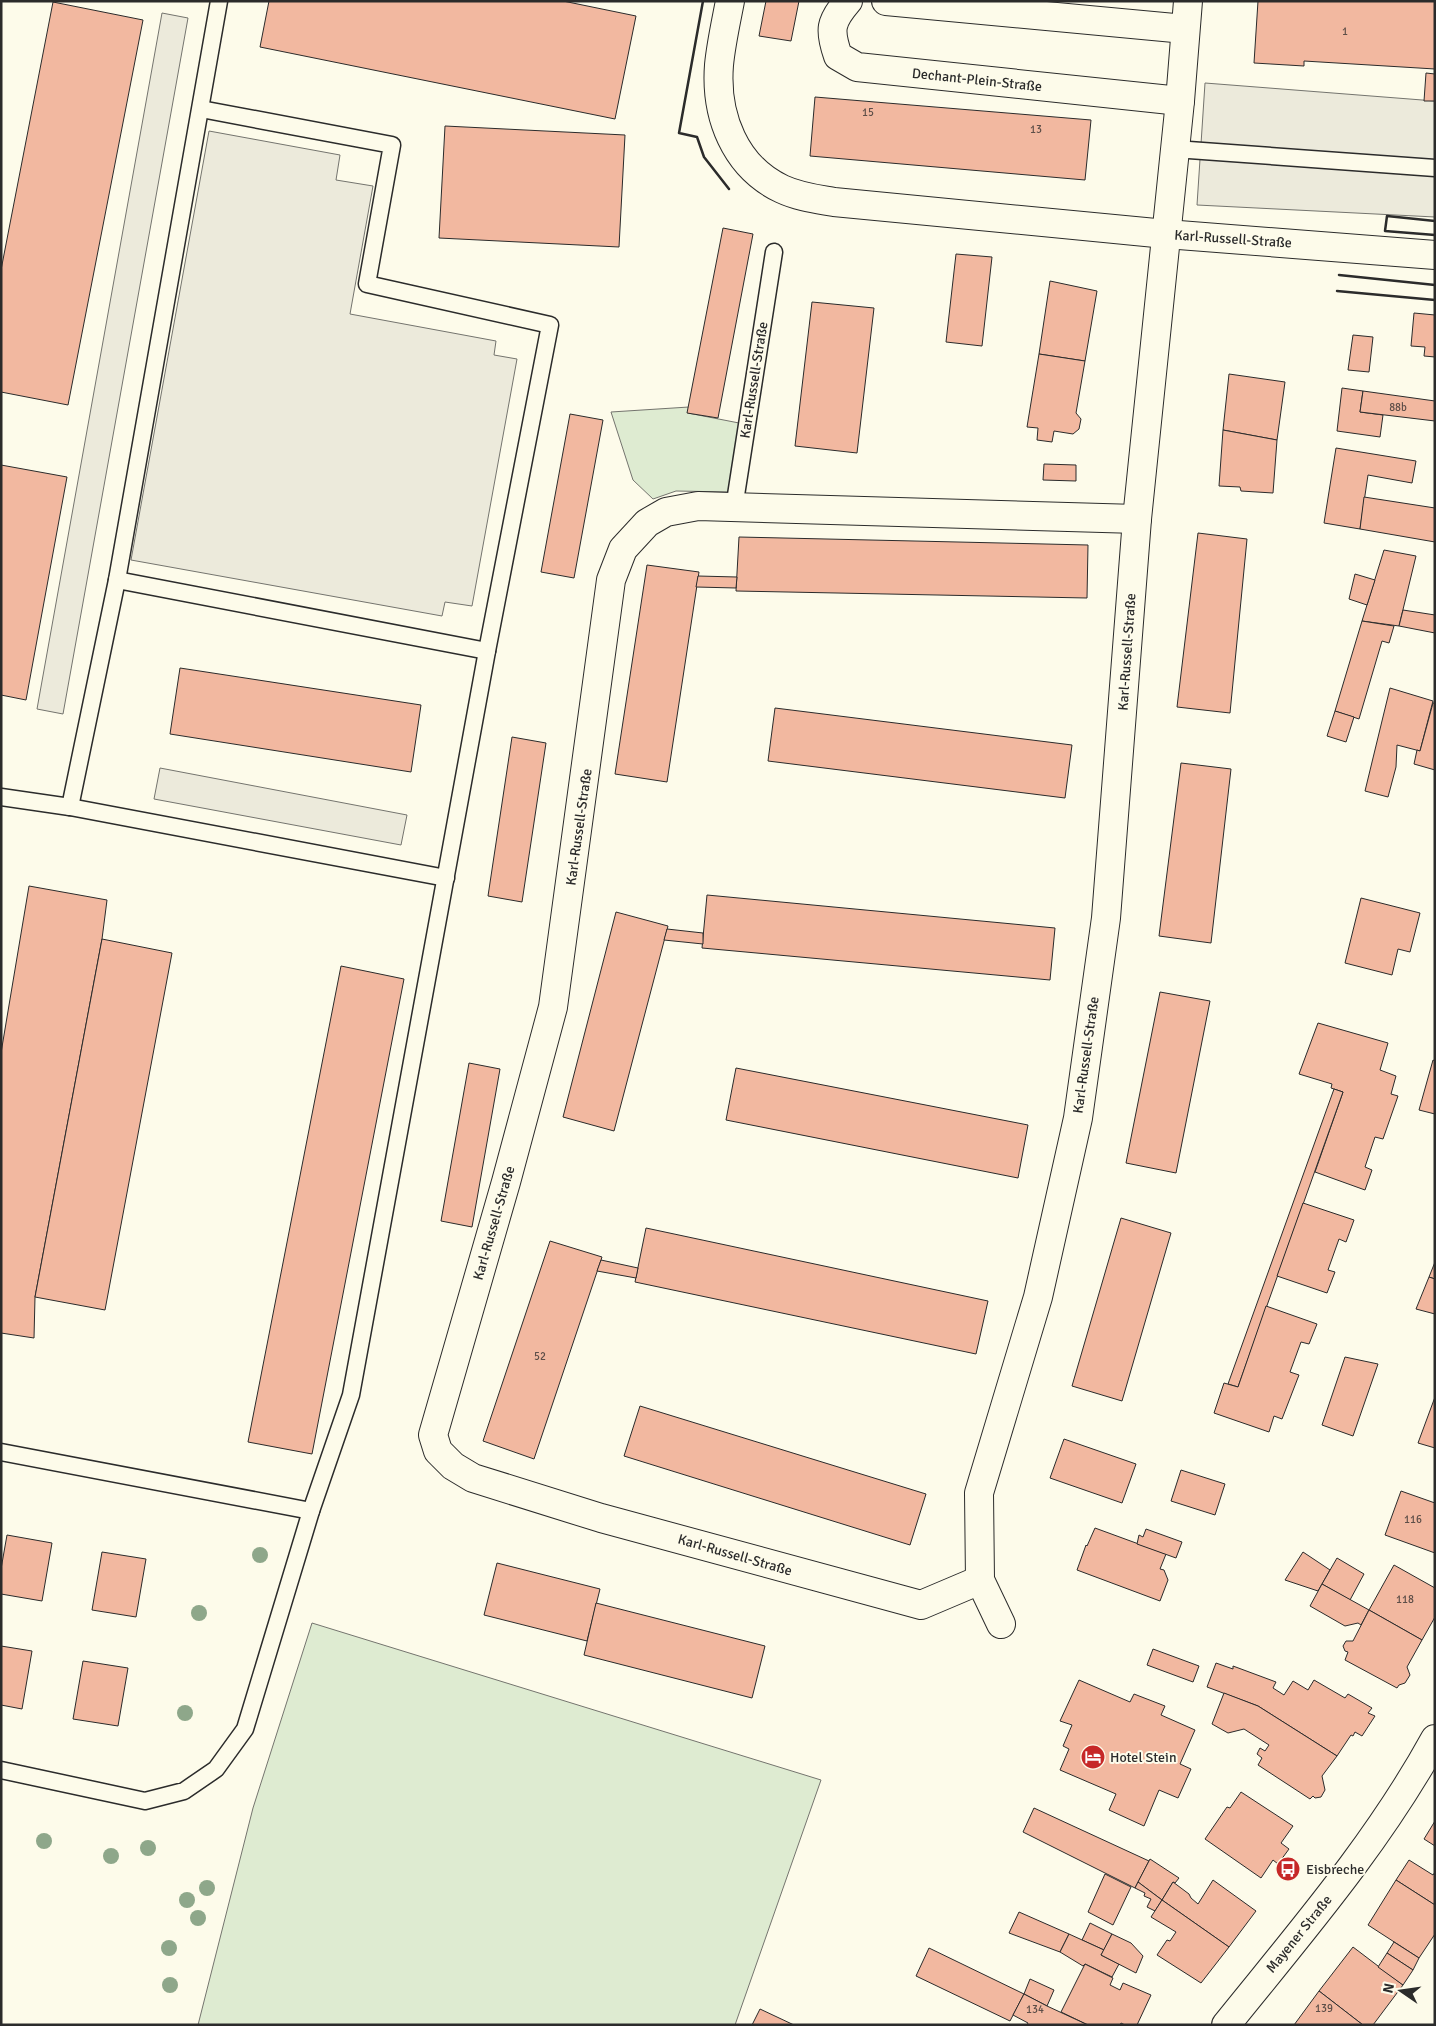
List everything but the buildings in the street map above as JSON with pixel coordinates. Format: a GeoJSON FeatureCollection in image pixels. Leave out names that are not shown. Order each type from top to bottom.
{"type":"FeatureCollection","features":[{"type":"Feature","properties":{"kind":"main road"},"geometry":{"type":"LineString","coordinates":[[730,1],[719,66],[719,89],[729,134],[740,154],[753,170],[784,190],[805,197],[834,202],[1166,234],[1188,1]]}},
{"type":"Feature","properties":{"kind":"main road","name":"Dechant-Plein-Straße"},"geometry":{"type":"LineString","coordinates":[[848,1],[837,14],[831,35],[838,56],[857,67],[1180,101]]}},
{"type":"Feature","properties":{"kind":"main road"},"geometry":{"type":"LineString","coordinates":[[886,1],[1186,29]]}},
{"type":"Feature","properties":{"kind":"main road","name":"Karl-Russell-Straße"},"geometry":{"type":"LineString","coordinates":[[1001,1624],[980,1580],[979,1492],[1038,1297],[1078,1118],[1106,918],[1137,519],[1166,234],[1435,255]]}},
{"type":"Feature","properties":{"kind":"main road","name":"Karl-Russell-Straße"},"geometry":{"type":"LineString","coordinates":[[980,1580],[921,1605],[611,1520],[473,1478],[453,1466],[438,1452],[433,1435],[506,1182],[553,1007],[611,580],[623,549],[647,524],[666,512],[698,506],[1137,519]]}},
{"type":"Feature","properties":{"kind":"main road","name":"Mayener Straße"},"geometry":{"type":"LineString","coordinates":[[1226,2025],[1333,1892],[1364,1850],[1435,1739]]}},
{"type":"Feature","properties":{"kind":"lane"},"geometry":{"type":"LineString","coordinates":[[70,807],[117,580],[220,1]]}},
{"type":"Feature","properties":{"kind":"lane"},"geometry":{"type":"LineString","coordinates":[[1,1770],[145,1801],[184,1791],[216,1769],[245,1729],[311,1511],[351,1396],[487,651],[550,325],[368,284],[392,145],[201,109]]}},
{"type":"Feature","properties":{"kind":"lane"},"geometry":{"type":"LineString","coordinates":[[1175,149],[1435,168]]}},
{"type":"Feature","properties":{"kind":"lane","name":"Karl-Russell-Straße"},"geometry":{"type":"LineString","coordinates":[[734,508],[774,252]]}},
{"type":"Feature","properties":{"kind":"lane"},"geometry":{"type":"LineString","coordinates":[[117,580],[487,651]]}},
{"type":"Feature","properties":{"kind":"lane"},"geometry":{"type":"LineString","coordinates":[[1,797],[70,807],[446,878]]}},
{"type":"Feature","properties":{"kind":"lane"},"geometry":{"type":"LineString","coordinates":[[1,1452],[311,1511]]}},
{"type":"Feature","properties":{"kind":"green space"},"geometry":{"type":"Polygon","coordinates":[[[689,407],[688,413],[739,423],[730,492],[676,491],[653,499],[633,480],[611,412],[689,407]]]}},
{"type":"Feature","properties":{"kind":"green space"},"geometry":{"type":"Polygon","coordinates":[[[312,1623],[821,1780],[735,2025],[198,2025],[253,1808],[312,1623]]]}},
{"type":"Feature","properties":{"kind":"shaded area"},"geometry":{"type":"Polygon","coordinates":[[[162,13],[188,18],[63,714],[37,709],[162,13]]]}},
{"type":"Feature","properties":{"kind":"shaded area"},"geometry":{"type":"Polygon","coordinates":[[[1205,83],[1435,101],[1435,217],[1197,205],[1205,83]]]}},
{"type":"Feature","properties":{"kind":"shaded area"},"geometry":{"type":"Polygon","coordinates":[[[209,131],[340,155],[336,180],[373,186],[350,314],[496,341],[494,355],[517,359],[472,606],[445,602],[442,616],[131,560],[209,131]]]}},
{"type":"Feature","properties":{"kind":"shaded area"},"geometry":{"type":"Polygon","coordinates":[[[160,768],[407,815],[401,845],[154,799],[160,768]]]}},
{"type":"Feature","properties":{"kind":"wall"},"geometry":{"type":"LineString","coordinates":[[703,1],[679,133],[697,137],[704,157],[729,189]]}},
{"type":"Feature","properties":{"kind":"wall"},"geometry":{"type":"LineString","coordinates":[[1435,221],[1387,216],[1385,231],[1435,235]]}},
{"type":"Feature","properties":{"kind":"wall"},"geometry":{"type":"LineString","coordinates":[[1339,275],[1435,285]]}},
{"type":"Feature","properties":{"kind":"wall"},"geometry":{"type":"LineString","coordinates":[[1337,291],[1435,300]]}},
{"type":"Feature","properties":{"kind":"place","name":"Hotel Stein"},"geometry":{"type":"Point","coordinates":[1093,1757]}},
{"type":"Feature","properties":{"kind":"place","name":"Eisbreche"},"geometry":{"type":"Point","coordinates":[1288,1869]}}]}
